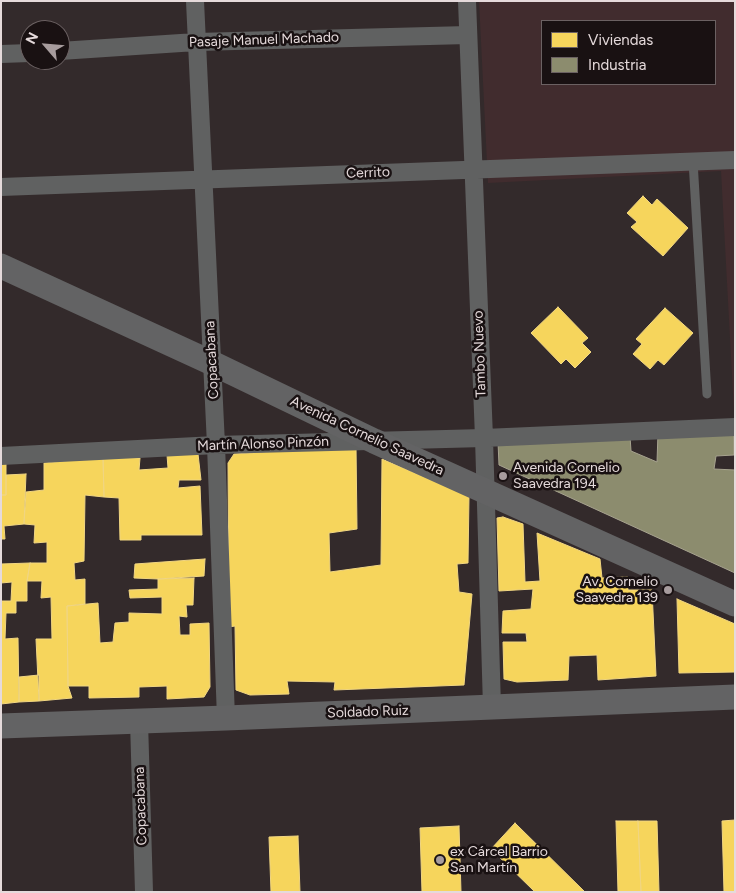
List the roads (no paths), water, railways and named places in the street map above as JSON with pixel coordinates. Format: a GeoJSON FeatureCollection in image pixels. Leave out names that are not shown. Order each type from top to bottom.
{"type":"FeatureCollection","features":[{"type":"Feature","properties":{"kind":"main road","name":"Avenida Cornelio Saavedra"},"geometry":{"type":"LineString","coordinates":[[1,266],[212,363],[374,441],[735,604]]}},
{"type":"Feature","properties":{"kind":"main road","name":"Soldado Ruiz"},"geometry":{"type":"LineString","coordinates":[[1,726],[735,697]]}},
{"type":"Feature","properties":{"kind":"street","name":"Copacabana"},"geometry":{"type":"LineString","coordinates":[[195,1],[216,445],[226,718]]}},
{"type":"Feature","properties":{"kind":"street","name":"Tambo Nuevo"},"geometry":{"type":"LineString","coordinates":[[467,1],[486,491],[492,707]]}},
{"type":"Feature","properties":{"kind":"street","name":"Pasaje Manuel Machado"},"geometry":{"type":"LineString","coordinates":[[70,50],[196,42],[468,35]]}},
{"type":"Feature","properties":{"kind":"street"},"geometry":{"type":"LineString","coordinates":[[1,54],[20,53]]}},
{"type":"Feature","properties":{"kind":"street","name":"Cerrito"},"geometry":{"type":"LineString","coordinates":[[1,187],[735,160]]}},
{"type":"Feature","properties":{"kind":"street","name":"Martín Alonso Pinzón"},"geometry":{"type":"LineString","coordinates":[[1,456],[216,445],[484,438],[735,427]]}},
{"type":"Feature","properties":{"kind":"street","name":"Copacabana"},"geometry":{"type":"LineString","coordinates":[[138,721],[144,892]]}},
{"type":"Feature","properties":{"kind":"lane"},"geometry":{"type":"LineString","coordinates":[[692,162],[707,394]]}},
{"type":"Feature","properties":{"kind":"place","name":"Avenida Cornelio Saavedra 194"},"geometry":{"type":"Point","coordinates":[503,476]}},
{"type":"Feature","properties":{"kind":"place","name":"Av. Cornelio Saavedra 139"},"geometry":{"type":"Point","coordinates":[668,590]}},
{"type":"Feature","properties":{"kind":"place","name":"ex Cárcel Barrio San Martín"},"geometry":{"type":"Point","coordinates":[440,860]}}]}
